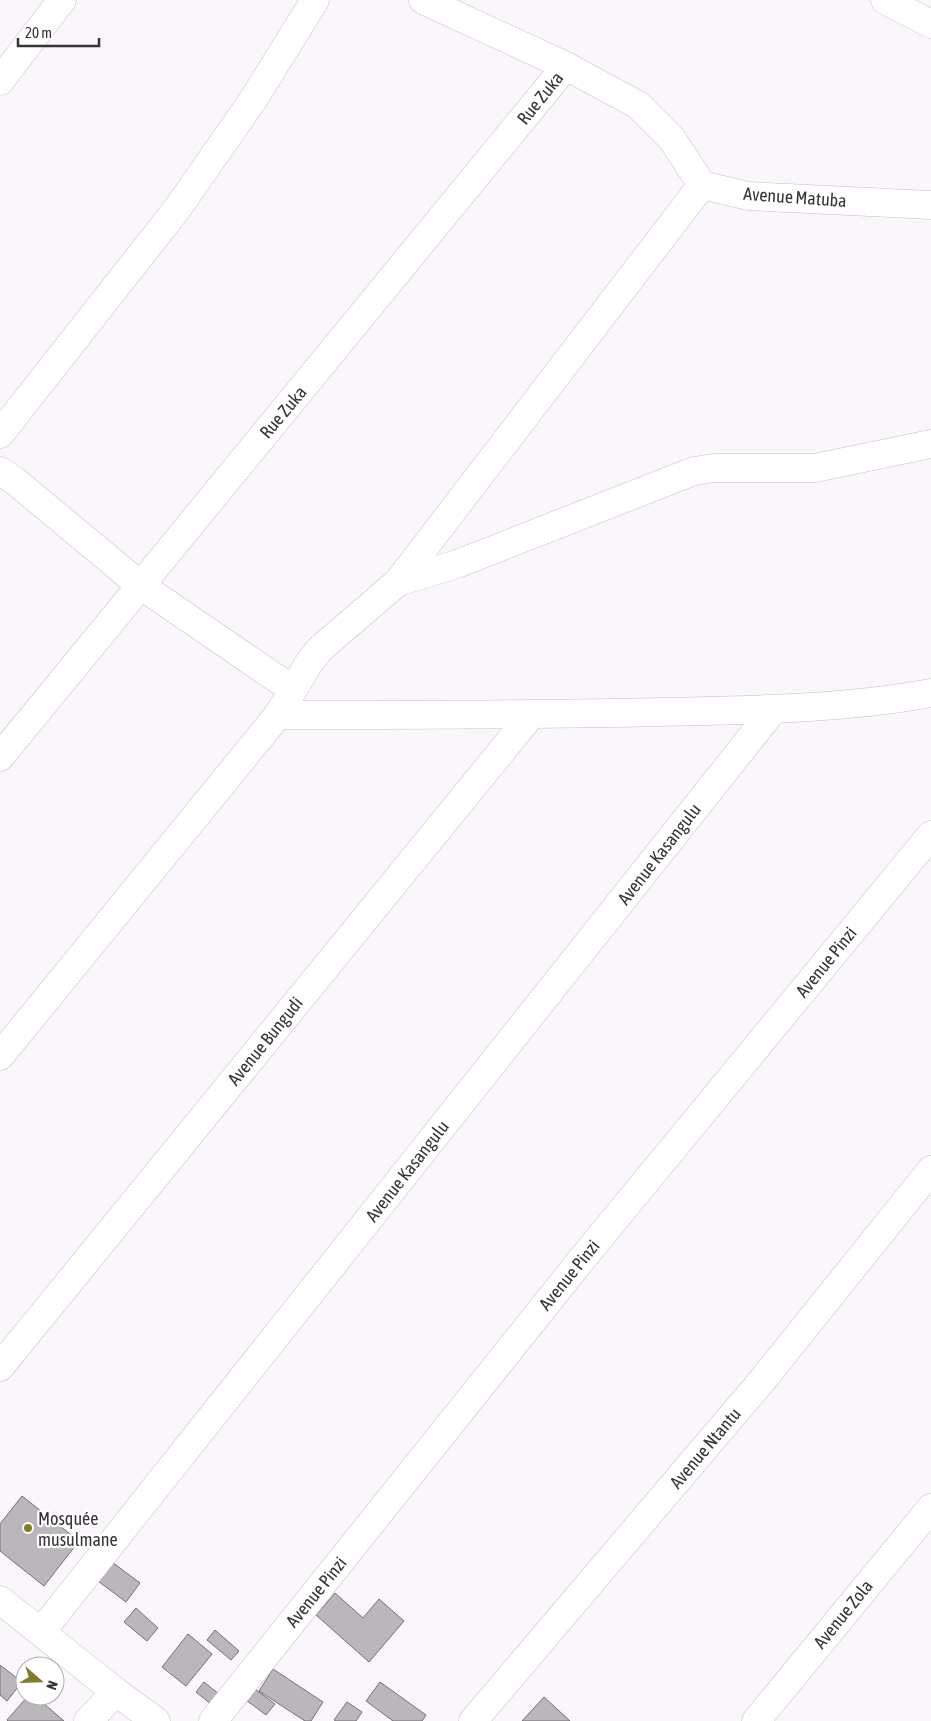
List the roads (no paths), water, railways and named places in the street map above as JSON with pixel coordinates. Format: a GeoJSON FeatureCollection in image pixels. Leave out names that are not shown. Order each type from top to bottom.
{"type":"FeatureCollection","features":[{"type":"Feature","properties":{"kind":"main road"},"geometry":{"type":"LineString","coordinates":[[0,81],[62,0]]}},
{"type":"Feature","properties":{"kind":"main road"},"geometry":{"type":"LineString","coordinates":[[0,434],[176,209],[253,100],[315,0]]}},
{"type":"Feature","properties":{"kind":"main road"},"geometry":{"type":"LineString","coordinates":[[0,1056],[278,715],[292,689],[320,649],[398,582],[702,185],[672,138],[638,105],[566,66],[423,0]]}},
{"type":"Feature","properties":{"kind":"main road"},"geometry":{"type":"LineString","coordinates":[[885,0],[931,24]]}},
{"type":"Feature","properties":{"kind":"main road","name":"Rue Zuka"},"geometry":{"type":"LineString","coordinates":[[0,757],[566,66]]}},
{"type":"Feature","properties":{"kind":"main road","name":"Avenue Matuba"},"geometry":{"type":"LineString","coordinates":[[702,185],[748,196],[931,205]]}},
{"type":"Feature","properties":{"kind":"main road"},"geometry":{"type":"LineString","coordinates":[[398,582],[457,564],[694,471],[714,468],[815,468],[931,444]]}},
{"type":"Feature","properties":{"kind":"main road"},"geometry":{"type":"LineString","coordinates":[[0,471],[15,481],[140,585],[292,689]]}},
{"type":"Feature","properties":{"kind":"main road"},"geometry":{"type":"LineString","coordinates":[[278,715],[531,715],[773,710],[899,699],[931,693]]}},
{"type":"Feature","properties":{"kind":"main road","name":"Avenue Kasangulu"},"geometry":{"type":"LineString","coordinates":[[41,1632],[773,710]]}},
{"type":"Feature","properties":{"kind":"main road","name":"Avenue Bungudi"},"geometry":{"type":"LineString","coordinates":[[0,1367],[531,715]]}},
{"type":"Feature","properties":{"kind":"main road","name":"Avenue Pinzi"},"geometry":{"type":"LineString","coordinates":[[213,1721],[582,1259],[931,835]]}},
{"type":"Feature","properties":{"kind":"main road","name":"Avenue Ntantu"},"geometry":{"type":"LineString","coordinates":[[473,1721],[765,1377],[931,1170]]}},
{"type":"Feature","properties":{"kind":"main road","name":"Avenue Zola"},"geometry":{"type":"LineString","coordinates":[[756,1721],[931,1508]]}},
{"type":"Feature","properties":{"kind":"main road"},"geometry":{"type":"LineString","coordinates":[[0,1600],[116,1692],[156,1721]]}},
{"type":"Feature","properties":{"kind":"main road"},"geometry":{"type":"LineString","coordinates":[[88,1721],[116,1692]]}},
{"type":"Feature","properties":{"kind":"place","name":"Mosquée musulmane"},"geometry":{"type":"Point","coordinates":[28,1528]}}]}
